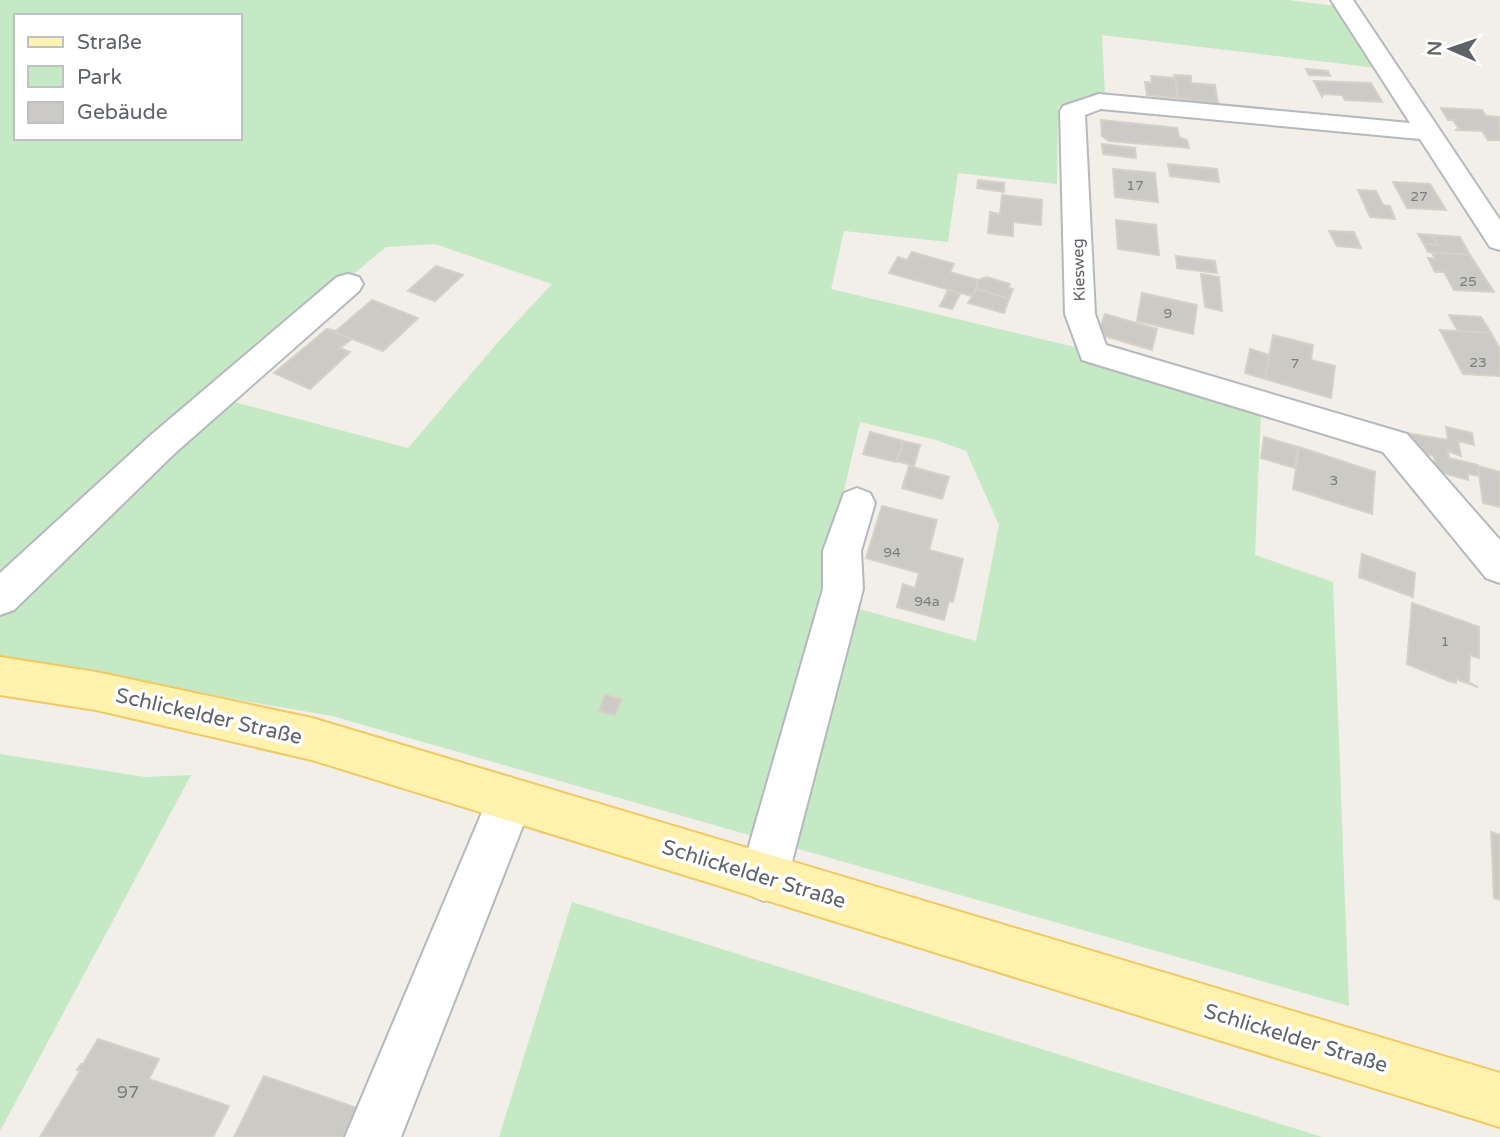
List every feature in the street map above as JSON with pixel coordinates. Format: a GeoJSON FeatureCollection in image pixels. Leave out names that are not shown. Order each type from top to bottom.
{"type":"FeatureCollection","features":[{"type":"Feature","properties":{"kind":"main road","name":"Schlickelder Straße"},"geometry":{"type":"LineString","coordinates":[[0,676],[96,691],[312,739],[1500,1100]]}},
{"type":"Feature","properties":{"kind":"street"},"geometry":{"type":"LineString","coordinates":[[1342,0],[1500,240]]}},
{"type":"Feature","properties":{"kind":"street","name":"Kiesweg"},"geometry":{"type":"LineString","coordinates":[[1430,132],[1099,101],[1072,111],[1080,314],[1093,352],[1395,443],[1500,567]]}},
{"type":"Feature","properties":{"kind":"street"},"geometry":{"type":"LineString","coordinates":[[0,598],[163,444],[348,284]]}},
{"type":"Feature","properties":{"kind":"street"},"geometry":{"type":"LineString","coordinates":[[764,877],[843,589],[842,551],[857,503]]}},
{"type":"Feature","properties":{"kind":"street"},"geometry":{"type":"LineString","coordinates":[[373,1137],[510,800]]}},
{"type":"Feature","properties":{"kind":"green space"},"geometry":{"type":"Polygon","coordinates":[[[0,0],[1287,0],[1336,6],[1377,68],[1102,35],[1105,95],[1088,95],[1058,108],[1057,184],[958,173],[948,242],[844,231],[831,289],[1079,348],[1261,410],[1255,555],[1333,582],[1349,1006],[332,716],[0,659],[0,617],[223,399],[408,448],[499,341],[552,284],[435,244],[386,247],[209,395],[0,588],[0,0]],[[860,422],[819,598],[976,641],[999,525],[966,451],[936,440],[860,422]]]}},
{"type":"Feature","properties":{"kind":"green space"},"geometry":{"type":"Polygon","coordinates":[[[0,754],[145,777],[191,775],[0,1131],[0,754]]]}},
{"type":"Feature","properties":{"kind":"green space"},"geometry":{"type":"Polygon","coordinates":[[[572,902],[1322,1137],[499,1137],[572,902]]]}},
{"type":"Feature","properties":{"kind":"building"},"geometry":{"type":"Polygon","coordinates":[[[1306,69],[1328,71],[1330,76],[1309,75],[1306,69]]]}},
{"type":"Feature","properties":{"kind":"building"},"geometry":{"type":"Polygon","coordinates":[[[1174,75],[1191,76],[1191,83],[1215,85],[1218,103],[1178,98],[1174,75]]]}},
{"type":"Feature","properties":{"kind":"building"},"geometry":{"type":"Polygon","coordinates":[[[1151,76],[1175,78],[1178,98],[1147,95],[1145,82],[1152,83],[1151,76]]]}},
{"type":"Feature","properties":{"kind":"building"},"geometry":{"type":"Polygon","coordinates":[[[1314,81],[1371,83],[1382,102],[1345,100],[1342,95],[1324,94],[1322,97],[1314,81]]]}},
{"type":"Feature","properties":{"kind":"building"},"geometry":{"type":"Polygon","coordinates":[[[1441,108],[1482,110],[1486,116],[1499,117],[1500,140],[1488,140],[1482,131],[1455,130],[1459,129],[1453,120],[1448,120],[1441,108]]]}},
{"type":"Feature","properties":{"kind":"building"},"geometry":{"type":"Polygon","coordinates":[[[1101,120],[1177,128],[1179,137],[1187,140],[1189,148],[1109,141],[1102,136],[1101,120]]]}},
{"type":"Feature","properties":{"kind":"building"},"geometry":{"type":"Polygon","coordinates":[[[1102,144],[1135,148],[1136,158],[1103,154],[1102,144]]]}},
{"type":"Feature","properties":{"kind":"building"},"geometry":{"type":"Polygon","coordinates":[[[1168,164],[1217,169],[1219,182],[1170,176],[1168,164]]]}},
{"type":"Feature","properties":{"kind":"building"},"geometry":{"type":"Polygon","coordinates":[[[1113,169],[1155,173],[1158,202],[1115,197],[1113,169]]]}},
{"type":"Feature","properties":{"kind":"building"},"geometry":{"type":"Polygon","coordinates":[[[978,180],[1004,183],[1004,192],[977,188],[978,180]]]}},
{"type":"Feature","properties":{"kind":"building"},"geometry":{"type":"Polygon","coordinates":[[[1393,182],[1430,184],[1446,210],[1407,208],[1393,182]]]}},
{"type":"Feature","properties":{"kind":"building"},"geometry":{"type":"Polygon","coordinates":[[[1358,190],[1376,191],[1383,205],[1390,206],[1395,219],[1370,217],[1358,190]]]}},
{"type":"Feature","properties":{"kind":"building"},"geometry":{"type":"Polygon","coordinates":[[[1002,195],[1042,200],[1041,225],[1013,222],[1013,236],[988,233],[990,212],[1000,214],[1002,195]]]}},
{"type":"Feature","properties":{"kind":"building"},"geometry":{"type":"Polygon","coordinates":[[[1116,220],[1156,225],[1159,255],[1118,249],[1116,220]]]}},
{"type":"Feature","properties":{"kind":"building"},"geometry":{"type":"Polygon","coordinates":[[[1329,231],[1354,232],[1361,248],[1337,246],[1329,231]]]}},
{"type":"Feature","properties":{"kind":"building"},"geometry":{"type":"Polygon","coordinates":[[[1418,234],[1432,235],[1438,245],[1424,244],[1418,234]]]}},
{"type":"Feature","properties":{"kind":"building"},"geometry":{"type":"Polygon","coordinates":[[[1432,235],[1460,237],[1470,255],[1428,252],[1424,244],[1438,245],[1432,235]]]}},
{"type":"Feature","properties":{"kind":"building"},"geometry":{"type":"Polygon","coordinates":[[[912,252],[954,264],[950,272],[978,280],[974,294],[971,296],[889,273],[898,257],[907,260],[912,252]]]}},
{"type":"Feature","properties":{"kind":"building"},"geometry":{"type":"Polygon","coordinates":[[[1432,253],[1470,255],[1494,292],[1454,290],[1444,272],[1435,272],[1428,258],[1435,259],[1432,253]]]}},
{"type":"Feature","properties":{"kind":"building"},"geometry":{"type":"Polygon","coordinates":[[[1176,256],[1215,261],[1217,273],[1177,268],[1176,256]]]}},
{"type":"Feature","properties":{"kind":"building"},"geometry":{"type":"Polygon","coordinates":[[[436,266],[463,275],[435,301],[408,291],[436,266]]]}},
{"type":"Feature","properties":{"kind":"building"},"geometry":{"type":"Polygon","coordinates":[[[1201,274],[1219,277],[1222,311],[1205,307],[1201,274]]]}},
{"type":"Feature","properties":{"kind":"building"},"geometry":{"type":"Polygon","coordinates":[[[987,277],[1010,284],[1008,288],[1013,289],[1009,299],[977,289],[978,280],[987,277]]]}},
{"type":"Feature","properties":{"kind":"building"},"geometry":{"type":"Polygon","coordinates":[[[977,289],[1009,299],[1004,313],[968,303],[977,289]]]}},
{"type":"Feature","properties":{"kind":"building"},"geometry":{"type":"Polygon","coordinates":[[[948,290],[960,294],[952,309],[940,306],[948,290]]]}},
{"type":"Feature","properties":{"kind":"building"},"geometry":{"type":"Polygon","coordinates":[[[1142,293],[1197,305],[1193,334],[1137,321],[1142,293]]]}},
{"type":"Feature","properties":{"kind":"building"},"geometry":{"type":"Polygon","coordinates":[[[372,300],[418,318],[383,351],[327,329],[336,331],[372,300]]]}},
{"type":"Feature","properties":{"kind":"building"},"geometry":{"type":"Polygon","coordinates":[[[1105,314],[1157,329],[1152,350],[1098,334],[1105,314]]]}},
{"type":"Feature","properties":{"kind":"building"},"geometry":{"type":"Polygon","coordinates":[[[1449,315],[1481,317],[1491,333],[1458,331],[1449,315]]]}},
{"type":"Feature","properties":{"kind":"building"},"geometry":{"type":"Polygon","coordinates":[[[327,329],[352,339],[340,348],[350,352],[310,389],[274,373],[327,329]]]}},
{"type":"Feature","properties":{"kind":"building"},"geometry":{"type":"Polygon","coordinates":[[[1440,330],[1491,333],[1500,349],[1500,376],[1463,374],[1440,330]]]}},
{"type":"Feature","properties":{"kind":"building"},"geometry":{"type":"Polygon","coordinates":[[[1273,335],[1313,345],[1311,360],[1335,366],[1331,398],[1265,379],[1273,335]]]}},
{"type":"Feature","properties":{"kind":"building"},"geometry":{"type":"Polygon","coordinates":[[[1250,349],[1269,355],[1265,379],[1245,373],[1250,349]]]}},
{"type":"Feature","properties":{"kind":"building"},"geometry":{"type":"Polygon","coordinates":[[[1446,427],[1472,433],[1474,445],[1458,441],[1461,456],[1448,451],[1449,458],[1478,465],[1479,476],[1468,474],[1468,480],[1436,471],[1434,456],[1415,451],[1407,433],[1448,440],[1446,427]]]}},
{"type":"Feature","properties":{"kind":"building"},"geometry":{"type":"Polygon","coordinates":[[[870,432],[903,441],[896,462],[863,454],[870,432]]]}},
{"type":"Feature","properties":{"kind":"building"},"geometry":{"type":"Polygon","coordinates":[[[1264,437],[1298,447],[1295,468],[1261,458],[1264,437]]]}},
{"type":"Feature","properties":{"kind":"building"},"geometry":{"type":"Polygon","coordinates":[[[903,441],[920,445],[914,466],[897,461],[903,441]]]}},
{"type":"Feature","properties":{"kind":"building"},"geometry":{"type":"Polygon","coordinates":[[[1299,447],[1375,472],[1372,514],[1293,489],[1299,447]]]}},
{"type":"Feature","properties":{"kind":"building"},"geometry":{"type":"Polygon","coordinates":[[[909,466],[949,477],[942,499],[902,488],[909,466]]]}},
{"type":"Feature","properties":{"kind":"building"},"geometry":{"type":"Polygon","coordinates":[[[1478,466],[1500,472],[1500,507],[1483,503],[1478,466]]]}},
{"type":"Feature","properties":{"kind":"building"},"geometry":{"type":"Polygon","coordinates":[[[882,506],[937,520],[929,550],[963,559],[953,602],[949,601],[944,620],[897,607],[903,584],[915,588],[919,573],[866,558],[882,506]]]}},
{"type":"Feature","properties":{"kind":"building"},"geometry":{"type":"Polygon","coordinates":[[[1362,554],[1415,573],[1413,597],[1359,577],[1362,554]]]}},
{"type":"Feature","properties":{"kind":"building"},"geometry":{"type":"Polygon","coordinates":[[[1412,603],[1479,627],[1479,658],[1470,655],[1469,682],[1478,687],[1456,679],[1456,683],[1449,681],[1407,664],[1412,603]]]}},
{"type":"Feature","properties":{"kind":"building"},"geometry":{"type":"Polygon","coordinates":[[[605,695],[622,699],[615,715],[599,711],[605,695]]]}},
{"type":"Feature","properties":{"kind":"building"},"geometry":{"type":"Polygon","coordinates":[[[1491,832],[1500,835],[1500,900],[1494,898],[1491,832]]]}},
{"type":"Feature","properties":{"kind":"building"},"geometry":{"type":"Polygon","coordinates":[[[98,1039],[159,1059],[149,1079],[229,1106],[213,1137],[40,1137],[80,1071],[77,1070],[98,1039]]]}},
{"type":"Feature","properties":{"kind":"building"},"geometry":{"type":"Polygon","coordinates":[[[264,1076],[369,1112],[358,1137],[234,1137],[264,1076]]]}}]}
